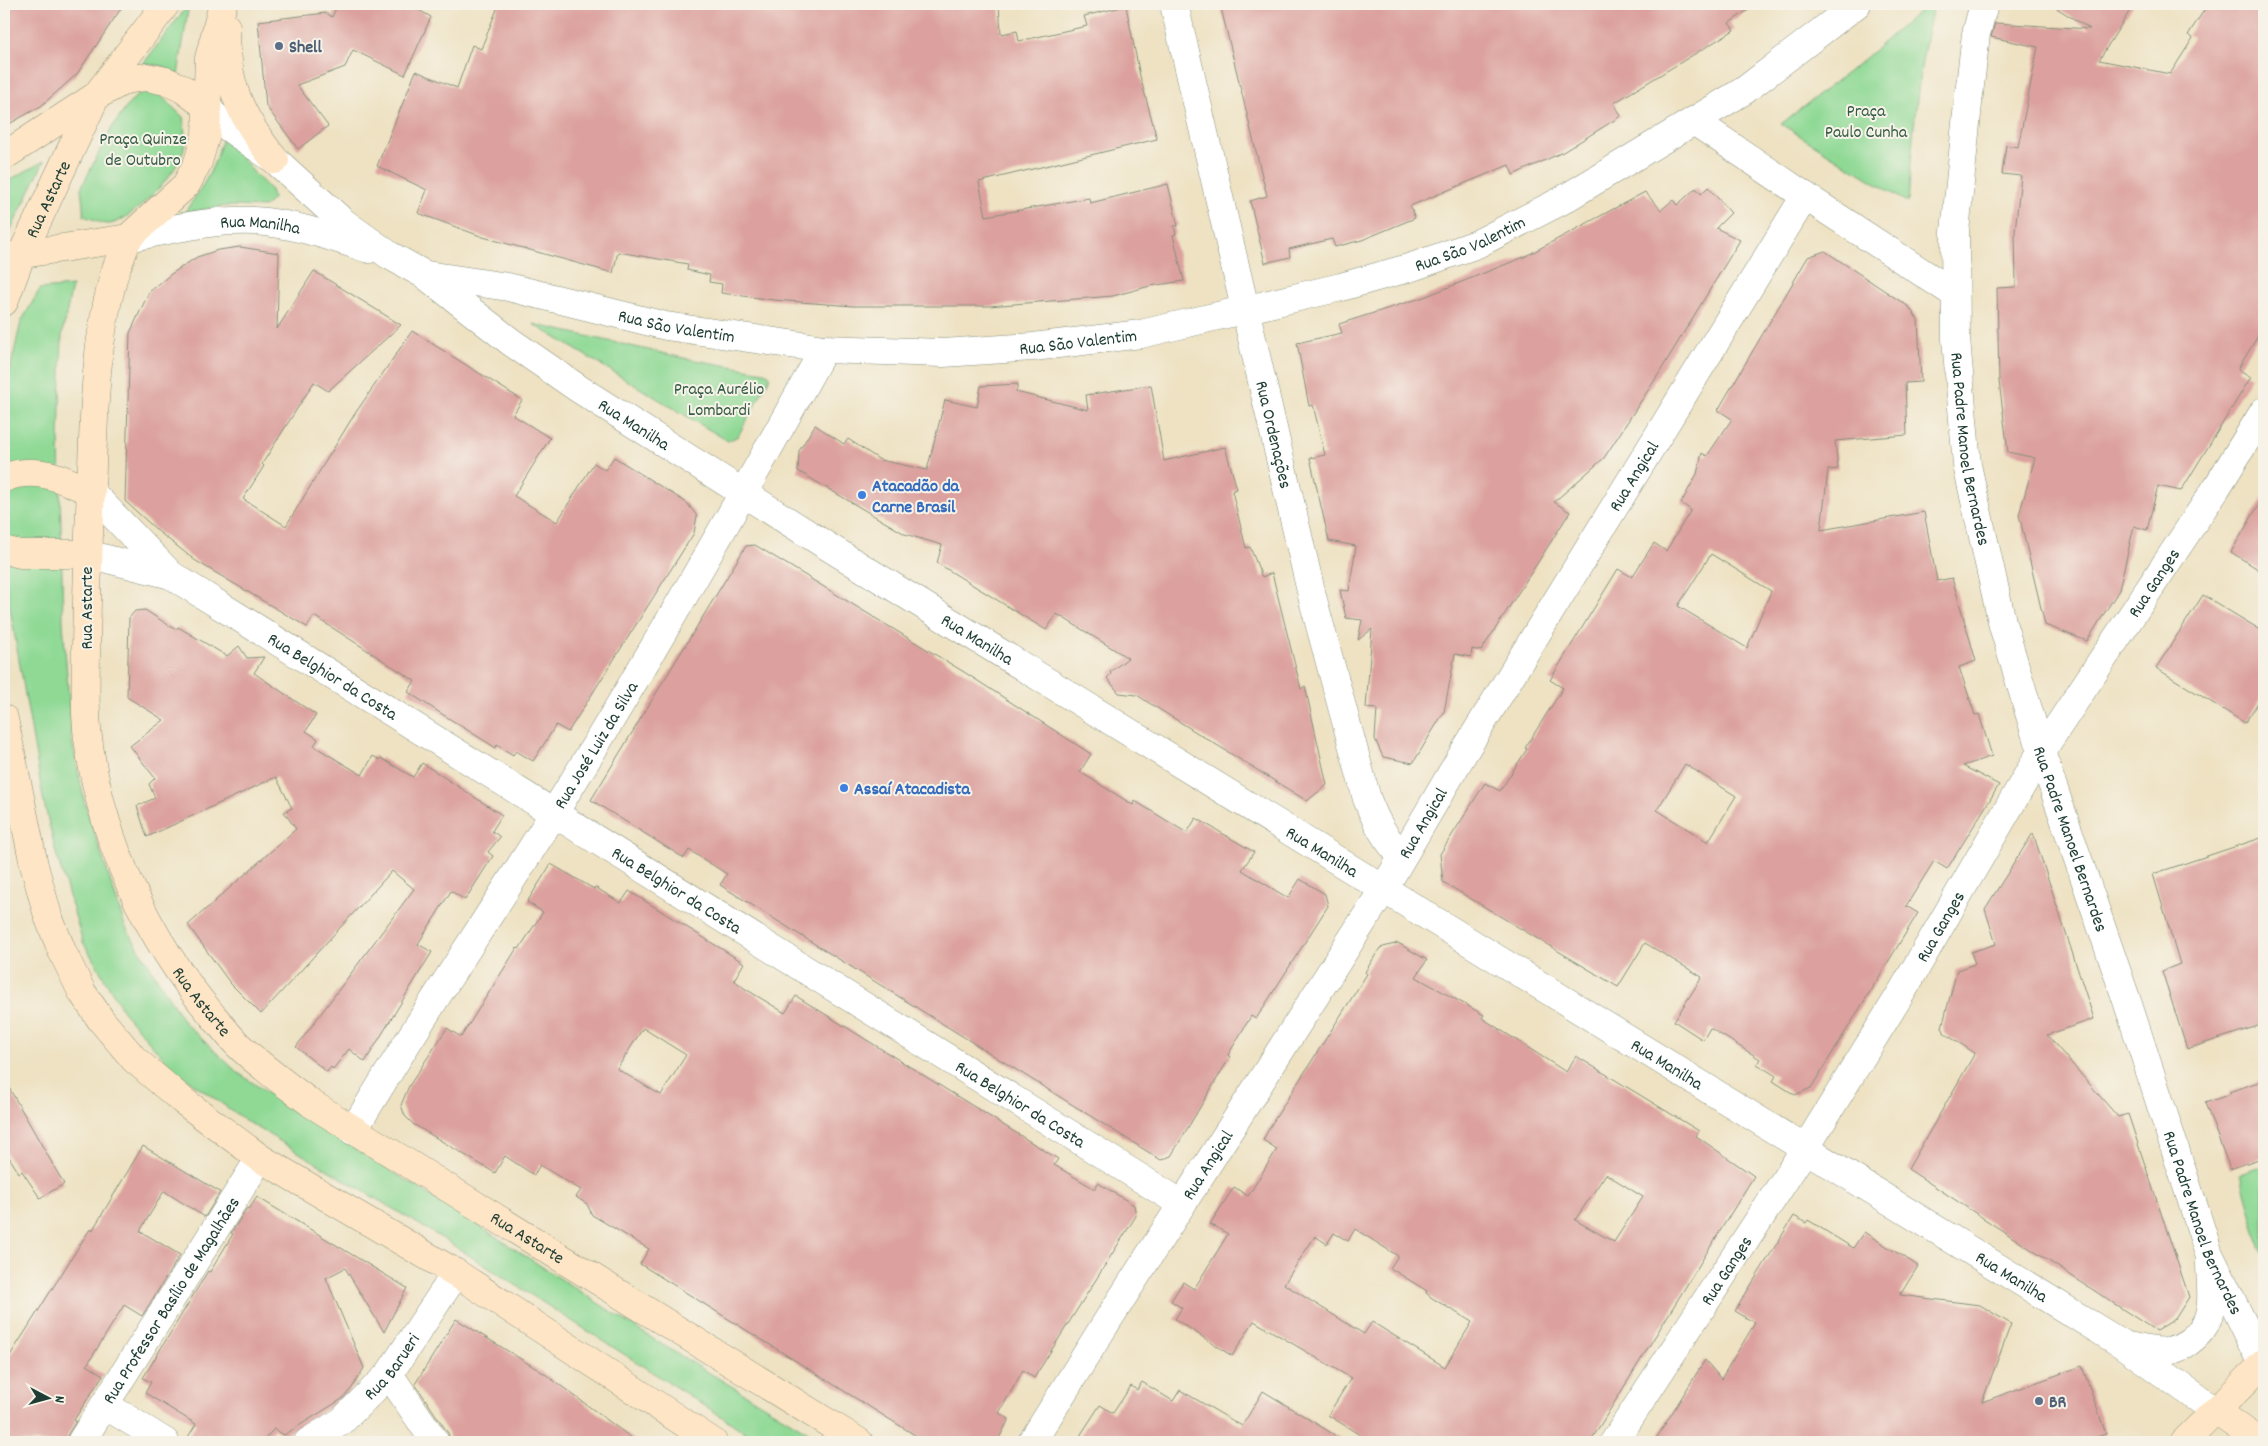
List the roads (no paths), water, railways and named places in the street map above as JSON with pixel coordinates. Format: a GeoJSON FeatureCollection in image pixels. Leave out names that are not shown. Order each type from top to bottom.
{"type":"FeatureCollection","features":[{"type":"Feature","properties":{"kind":"main road"},"geometry":{"type":"LineString","coordinates":[[96,96],[166,4]]}},
{"type":"Feature","properties":{"kind":"main road"},"geometry":{"type":"LineString","coordinates":[[12,256],[128,238],[186,185],[198,162],[206,135],[209,58],[224,4]]}},
{"type":"Feature","properties":{"kind":"main road"},"geometry":{"type":"LineString","coordinates":[[224,4],[226,44],[235,94],[251,129],[275,160]]}},
{"type":"Feature","properties":{"kind":"main road"},"geometry":{"type":"LineString","coordinates":[[4,156],[96,96],[125,80],[146,77],[166,81],[183,89],[206,106]]}},
{"type":"Feature","properties":{"kind":"main road","name":"Rua Astarte"},"geometry":{"type":"LineString","coordinates":[[4,302],[12,256],[96,96]]}},
{"type":"Feature","properties":{"kind":"main road","name":"Rua Astarte"},"geometry":{"type":"LineString","coordinates":[[128,238],[112,281],[102,326],[94,419],[87,554],[85,702],[88,737],[102,802],[116,852],[134,896],[160,943],[197,996],[237,1043],[277,1079],[354,1131],[859,1442]]}},
{"type":"Feature","properties":{"kind":"main road"},"geometry":{"type":"LineString","coordinates":[[4,478],[22,472],[44,472],[69,481],[91,492]]}},
{"type":"Feature","properties":{"kind":"main road"},"geometry":{"type":"LineString","coordinates":[[4,550],[20,554],[87,554]]}},
{"type":"Feature","properties":{"kind":"main road"},"geometry":{"type":"LineString","coordinates":[[4,719],[34,865],[48,916],[62,951],[82,992],[101,1020],[134,1059],[182,1100],[260,1158],[456,1273],[713,1442]]}},
{"type":"Feature","properties":{"kind":"main road"},"geometry":{"type":"LineString","coordinates":[[2184,1442],[2264,1364]]}},
{"type":"Feature","properties":{"kind":"main road","name":"Rua Manilha"},"geometry":{"type":"LineString","coordinates":[[2216,1411],[2260,1442]]}},
{"type":"Feature","properties":{"kind":"street","name":"Rua Ordenações"},"geometry":{"type":"LineString","coordinates":[[1174,4],[1313,600],[1367,799],[1378,827],[1389,843],[1402,856]]}},
{"type":"Feature","properties":{"kind":"street"},"geometry":{"type":"LineString","coordinates":[[1857,4],[1745,90],[1694,121],[1956,294]]}},
{"type":"Feature","properties":{"kind":"street"},"geometry":{"type":"LineString","coordinates":[[1956,294],[1954,232],[1976,34],[1984,4]]}},
{"type":"Feature","properties":{"kind":"street","name":"Rua Manilha"},"geometry":{"type":"LineString","coordinates":[[206,106],[219,121],[275,160],[343,222],[389,254],[425,275],[511,342],[571,384],[742,493],[1383,890],[2122,1344],[2216,1411]]}},
{"type":"Feature","properties":{"kind":"street","name":"Rua São Valentim"},"geometry":{"type":"LineString","coordinates":[[425,275],[508,286],[666,326],[824,349],[943,353],[1033,347],[1141,334],[1359,282],[1412,267],[1478,244],[1561,201],[1694,121]]}},
{"type":"Feature","properties":{"kind":"street","name":"Rua Angical"},"geometry":{"type":"LineString","coordinates":[[1032,1442],[1383,890],[1805,196]]}},
{"type":"Feature","properties":{"kind":"street","name":"Rua Manilha"},"geometry":{"type":"LineString","coordinates":[[128,238],[176,228],[225,222],[254,221],[286,225],[389,254]]}},
{"type":"Feature","properties":{"kind":"street","name":"Rua Padre Manoel Bernardes"},"geometry":{"type":"LineString","coordinates":[[1956,294],[1956,339],[1967,465],[2003,626],[2040,752],[2127,1002],[2209,1254],[2264,1364]]}},
{"type":"Feature","properties":{"kind":"street","name":"Rua José Luiz da Silva"},"geometry":{"type":"LineString","coordinates":[[354,1131],[400,1052],[554,813],[691,587],[824,349]]}},
{"type":"Feature","properties":{"kind":"street","name":"Rua Ganges"},"geometry":{"type":"LineString","coordinates":[[1614,1442],[1805,1149],[1903,990],[2040,752],[2217,487],[2264,411]]}},
{"type":"Feature","properties":{"kind":"street","name":"Rua Belghior da Costa"},"geometry":{"type":"LineString","coordinates":[[91,492],[171,575],[1182,1204]]}},
{"type":"Feature","properties":{"kind":"street","name":"Rua Belghior da Costa"},"geometry":{"type":"LineString","coordinates":[[87,554],[171,575]]}},
{"type":"Feature","properties":{"kind":"street","name":"Rua Professor Basílio de Magalhães"},"geometry":{"type":"LineString","coordinates":[[81,1442],[260,1158]]}},
{"type":"Feature","properties":{"kind":"street"},"geometry":{"type":"LineString","coordinates":[[2122,1344],[2151,1351],[2168,1351],[2186,1343],[2201,1331],[2210,1311],[2209,1254]]}},
{"type":"Feature","properties":{"kind":"street","name":"Rua Barueri"},"geometry":{"type":"LineString","coordinates":[[308,1442],[342,1422],[389,1374],[456,1273]]}},
{"type":"Feature","properties":{"kind":"street"},"geometry":{"type":"LineString","coordinates":[[389,1374],[435,1442]]}},
{"type":"Feature","properties":{"kind":"street"},"geometry":{"type":"LineString","coordinates":[[105,1405],[165,1442]]}},
{"type":"Feature","properties":{"kind":"place","name":"Shell"},"geometry":{"type":"Point","coordinates":[279,46]}},
{"type":"Feature","properties":{"kind":"place","name":"Atacadão da Carne Brasil"},"geometry":{"type":"Point","coordinates":[862,495]}},
{"type":"Feature","properties":{"kind":"place","name":"Assaí Atacadista"},"geometry":{"type":"Point","coordinates":[844,788]}},
{"type":"Feature","properties":{"kind":"place","name":"BR"},"geometry":{"type":"Point","coordinates":[2039,1401]}},
{"type":"Feature","properties":{"kind":"park label","name":"Praça Paulo Cunha"},"geometry":{"type":"Point","coordinates":[1866,120]}},
{"type":"Feature","properties":{"kind":"park label","name":"Praça Quinze de Outubro"},"geometry":{"type":"Point","coordinates":[143,148]}},
{"type":"Feature","properties":{"kind":"park label","name":"Praça Aurélio Lombardi"},"geometry":{"type":"Point","coordinates":[719,398]}}]}
